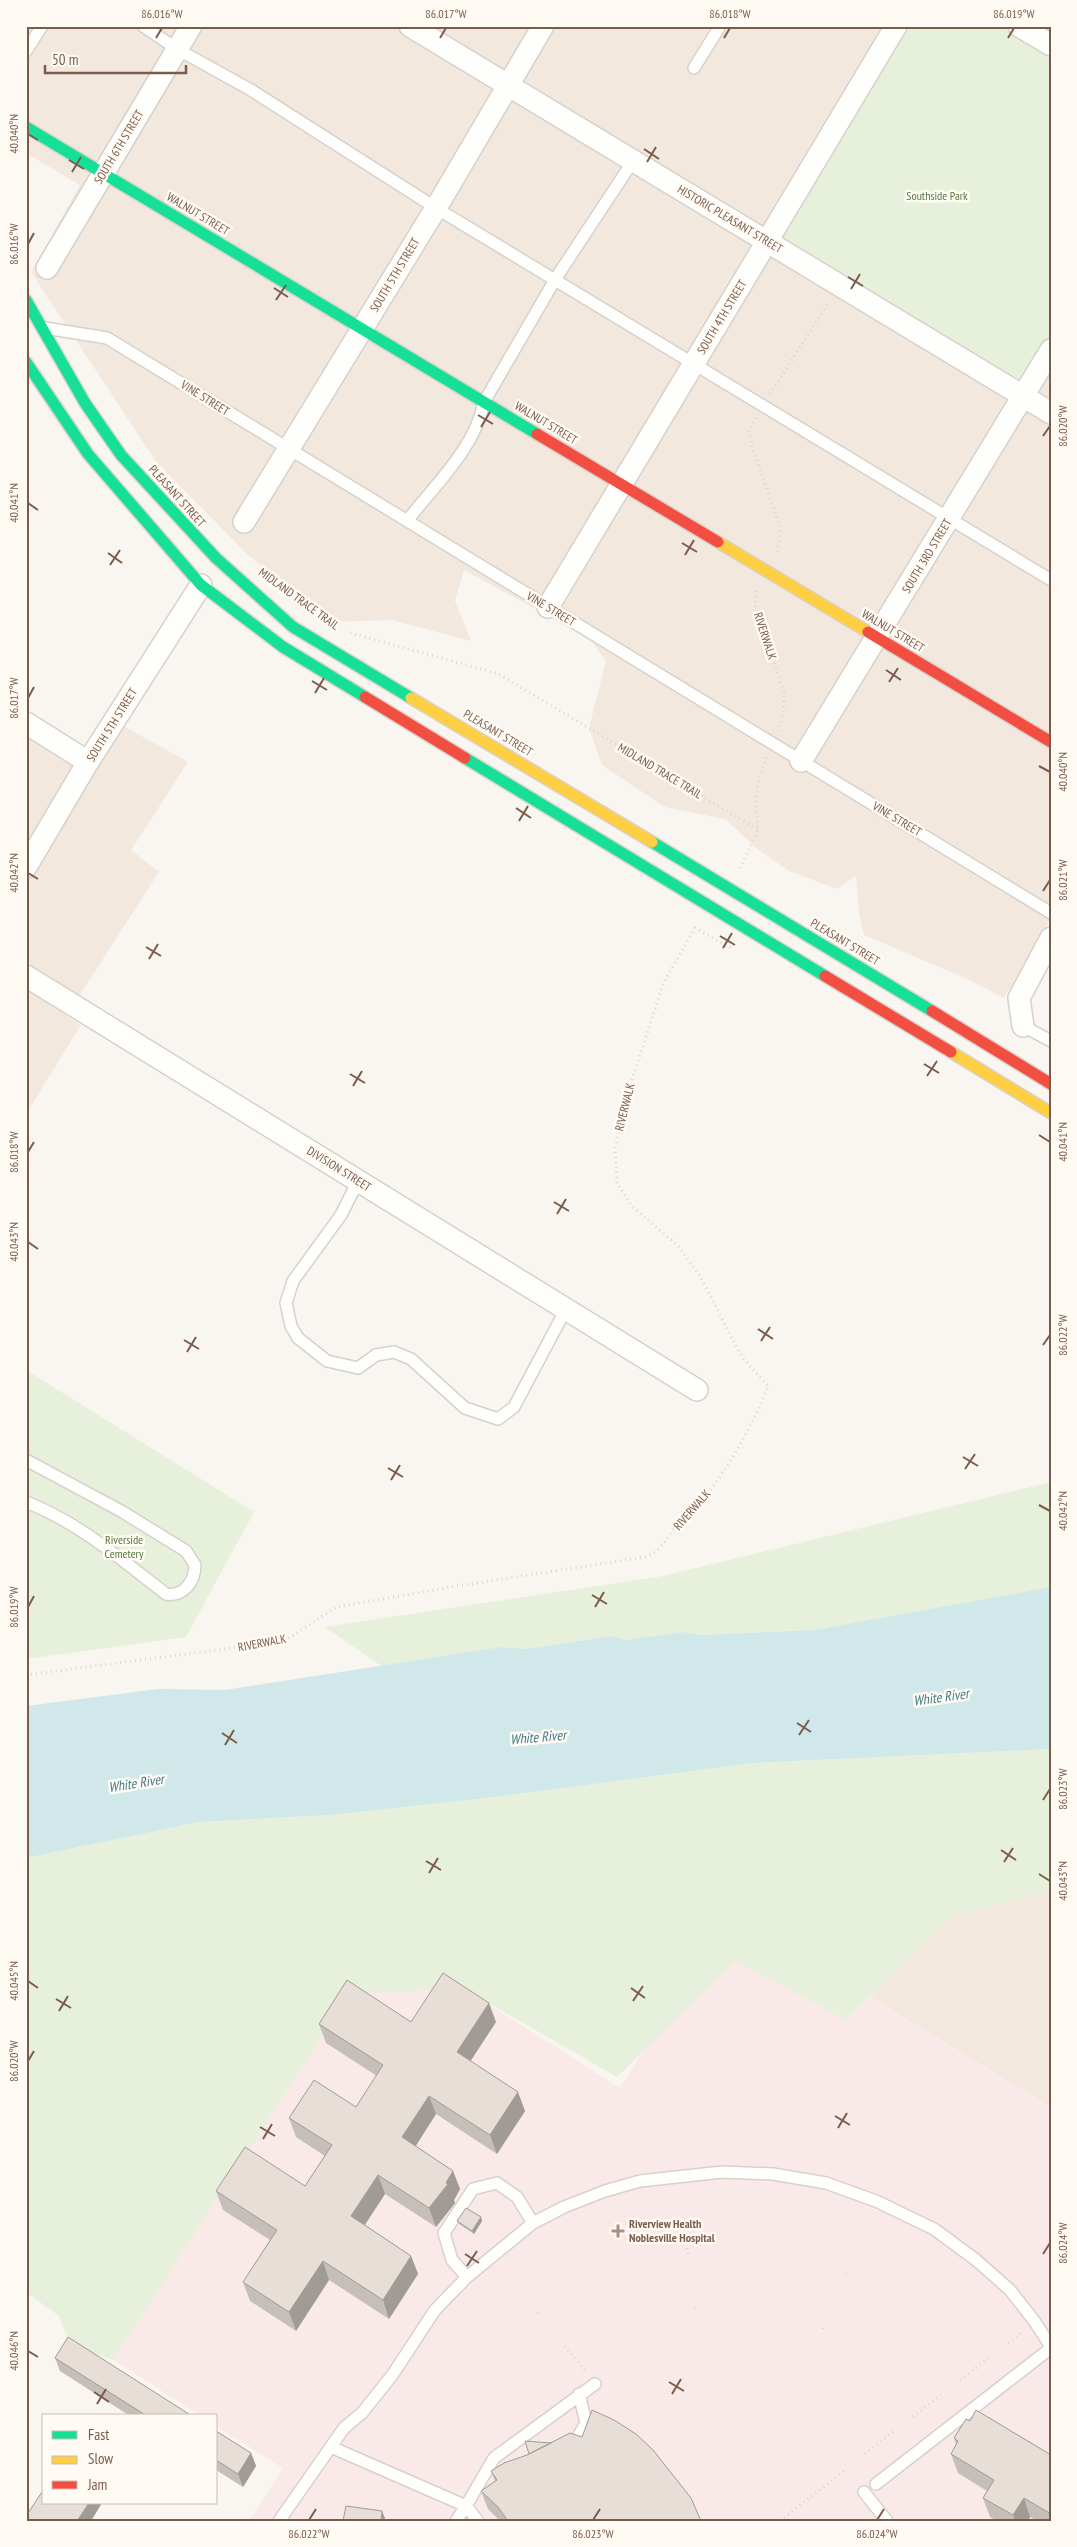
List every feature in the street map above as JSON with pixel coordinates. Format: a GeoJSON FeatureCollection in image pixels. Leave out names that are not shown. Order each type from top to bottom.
{"type":"FeatureCollection","features":[{"type":"Feature","properties":{"kind":"street","name":"SOUTH 6TH STREET"},"geometry":{"type":"LineString","coordinates":[[47,268],[191,26]]}},
{"type":"Feature","properties":{"kind":"street","name":"HISTORIC PLEASANT STREET"},"geometry":{"type":"LineString","coordinates":[[410,26],[1051,413]]}},
{"type":"Feature","properties":{"kind":"street","name":"SOUTH 5TH STREET"},"geometry":{"type":"LineString","coordinates":[[244,522],[436,208],[543,26]]}},
{"type":"Feature","properties":{"kind":"street","name":"SOUTH 4TH STREET"},"geometry":{"type":"LineString","coordinates":[[548,607],[896,26]]}},
{"type":"Feature","properties":{"kind":"street"},"geometry":{"type":"LineString","coordinates":[[1019,26],[1051,46]]}},
{"type":"Feature","properties":{"kind":"street","name":"WALNUT STREET"},"geometry":{"type":"LineString","coordinates":[[26,127],[1051,742]]}},
{"type":"Feature","properties":{"kind":"street","name":"PLEASANT STREET"},"geometry":{"type":"LineString","coordinates":[[26,300],[85,403],[121,455],[216,558],[293,626],[1051,1084]]}},
{"type":"Feature","properties":{"kind":"street","name":"SOUTH 3RD STREET"},"geometry":{"type":"LineString","coordinates":[[801,761],[1051,350]]}},
{"type":"Feature","properties":{"kind":"street"},"geometry":{"type":"LineString","coordinates":[[26,362],[88,454],[201,585],[283,647],[1051,1113]]}},
{"type":"Feature","properties":{"kind":"street","name":"SOUTH 5TH STREET"},"geometry":{"type":"LineString","coordinates":[[26,867],[88,762],[201,585]]}},
{"type":"Feature","properties":{"kind":"street"},"geometry":{"type":"LineString","coordinates":[[26,723],[88,762]]}},
{"type":"Feature","properties":{"kind":"street"},"geometry":{"type":"LineString","coordinates":[[1022,1026],[1019,998],[1051,938]]}},
{"type":"Feature","properties":{"kind":"street","name":"DIVISION STREET"},"geometry":{"type":"LineString","coordinates":[[26,976],[697,1390]]}},
{"type":"Feature","properties":{"kind":"lane"},"geometry":{"type":"LineString","coordinates":[[26,52],[42,26]]}},
{"type":"Feature","properties":{"kind":"lane"},"geometry":{"type":"LineString","coordinates":[[143,26],[178,49],[250,90],[436,208],[556,278],[762,406],[1051,580]]}},
{"type":"Feature","properties":{"kind":"lane"},"geometry":{"type":"LineString","coordinates":[[694,68],[720,26]]}},
{"type":"Feature","properties":{"kind":"lane"},"geometry":{"type":"LineString","coordinates":[[407,522],[459,454],[481,419],[484,402],[556,278],[633,161]]}},
{"type":"Feature","properties":{"kind":"lane","name":"VINE STREET"},"geometry":{"type":"LineString","coordinates":[[43,328],[108,338],[1051,913]]}},
{"type":"Feature","properties":{"kind":"lane"},"geometry":{"type":"LineString","coordinates":[[1022,1026],[1051,1041]]}},
{"type":"Feature","properties":{"kind":"lane"},"geometry":{"type":"LineString","coordinates":[[358,1181],[341,1216],[293,1281],[286,1303],[291,1326],[298,1338],[327,1361],[358,1368],[376,1355],[394,1352],[412,1359],[465,1408],[498,1419],[514,1407],[566,1309]]}},
{"type":"Feature","properties":{"kind":"lane"},"geometry":{"type":"LineString","coordinates":[[26,1460],[121,1511],[186,1551],[195,1565],[192,1580],[180,1592],[172,1595],[166,1594],[83,1532],[58,1516],[26,1502]]}},
{"type":"Feature","properties":{"kind":"lane"},"geometry":{"type":"LineString","coordinates":[[279,2521],[344,2428],[362,2413],[393,2374],[435,2310],[467,2277],[533,2223],[589,2198],[640,2181],[722,2172],[773,2174],[826,2183],[876,2201],[934,2229],[976,2260],[1010,2290],[1035,2322],[1051,2347],[876,2484]]}},
{"type":"Feature","properties":{"kind":"lane"},"geometry":{"type":"LineString","coordinates":[[467,2277],[452,2260],[444,2233],[473,2189],[497,2183],[517,2196],[533,2223]]}},
{"type":"Feature","properties":{"kind":"lane"},"geometry":{"type":"LineString","coordinates":[[456,2521],[494,2458],[596,2384]]}},
{"type":"Feature","properties":{"kind":"lane"},"geometry":{"type":"LineString","coordinates":[[556,2454],[573,2445],[586,2423],[580,2394]]}},
{"type":"Feature","properties":{"kind":"lane"},"geometry":{"type":"LineString","coordinates":[[331,2447],[466,2506],[478,2521]]}},
{"type":"Feature","properties":{"kind":"lane"},"geometry":{"type":"LineString","coordinates":[[494,2458],[512,2462]]}},
{"type":"Feature","properties":{"kind":"lane"},"geometry":{"type":"LineString","coordinates":[[864,2492],[887,2521]]}},
{"type":"Feature","properties":{"kind":"path","name":"RIVERWALK"},"geometry":{"type":"LineString","coordinates":[[737,874],[758,830],[756,801],[759,778],[783,716],[784,692],[755,605],[756,593],[777,554],[782,529],[752,447],[749,430],[762,406],[830,302]]}},
{"type":"Feature","properties":{"kind":"path","name":"MIDLAND TRACE TRAIL"},"geometry":{"type":"LineString","coordinates":[[347,632],[499,674],[758,830]]}},
{"type":"Feature","properties":{"kind":"path","name":"RIVERWALK"},"geometry":{"type":"LineString","coordinates":[[26,1675],[277,1642],[291,1637],[336,1607],[645,1557],[661,1548],[681,1519],[692,1511],[709,1492],[758,1412],[768,1386],[741,1356],[699,1274],[678,1246],[632,1206],[617,1183],[616,1148],[624,1105],[663,984],[695,928]]}},
{"type":"Feature","properties":{"kind":"path"},"geometry":{"type":"LineString","coordinates":[[687,2248],[688,2254]]}},
{"type":"Feature","properties":{"kind":"path"},"geometry":{"type":"LineString","coordinates":[[846,2274],[848,2269]]}},
{"type":"Feature","properties":{"kind":"path"},"geometry":{"type":"LineString","coordinates":[[695,2308],[696,2313]]}},
{"type":"Feature","properties":{"kind":"path"},"geometry":{"type":"LineString","coordinates":[[538,2312],[541,2316]]}},
{"type":"Feature","properties":{"kind":"path"},"geometry":{"type":"LineString","coordinates":[[823,2329],[825,2324]]}},
{"type":"Feature","properties":{"kind":"path"},"geometry":{"type":"LineString","coordinates":[[1008,2343],[1025,2330]]}},
{"type":"Feature","properties":{"kind":"path"},"geometry":{"type":"LineString","coordinates":[[566,2346],[587,2374]]}},
{"type":"Feature","properties":{"kind":"path"},"geometry":{"type":"LineString","coordinates":[[960,2380],[989,2358]]}},
{"type":"Feature","properties":{"kind":"path"},"geometry":{"type":"LineString","coordinates":[[913,2417],[941,2395]]}},
{"type":"Feature","properties":{"kind":"path"},"geometry":{"type":"LineString","coordinates":[[865,2454],[894,2431]]}},
{"type":"Feature","properties":{"kind":"path"},"geometry":{"type":"LineString","coordinates":[[780,2521],[846,2469]]}},
{"type":"Feature","properties":{"kind":"shaded area"},"geometry":{"type":"Polygon","coordinates":[[[26,26],[1051,26],[1051,918],[1004,998],[963,977],[864,935],[859,914],[856,876],[837,889],[789,871],[760,851],[725,819],[665,807],[602,765],[589,728],[606,661],[590,639],[464,570],[455,601],[471,641],[392,620],[331,622],[246,553],[155,460],[31,272],[80,185],[26,153],[26,26]]]}},
{"type":"Feature","properties":{"kind":"shaded area"},"geometry":{"type":"Polygon","coordinates":[[[109,718],[188,762],[131,850],[159,872],[66,1016],[81,1025],[26,1114],[26,731],[81,765],[109,718]]]}},
{"type":"Feature","properties":{"kind":"shaded area"},"geometry":{"type":"Polygon","coordinates":[[[1051,1890],[1051,2107],[870,1997],[951,1917],[1051,1890]]]}},
{"type":"Feature","properties":{"kind":"shaded area","name":"Riverview Health Noblesville Hospital"},"geometry":{"type":"Polygon","coordinates":[[[729,1912],[1051,2107],[1051,2521],[249,2521],[283,2468],[218,2427],[218,2414],[198,2414],[107,2356],[375,1932],[620,2088],[729,1912]]]}},
{"type":"Feature","properties":{"kind":"green space","name":"Southside Park"},"geometry":{"type":"Polygon","coordinates":[[[906,26],[998,26],[1051,59],[1051,338],[1034,366],[1017,379],[788,241],[783,236],[906,26]]]}},
{"type":"Feature","properties":{"kind":"green space","name":"Riverside Cemetery"},"geometry":{"type":"Polygon","coordinates":[[[26,1370],[254,1512],[186,1637],[26,1659],[26,1370]]]}},
{"type":"Feature","properties":{"kind":"green space"},"geometry":{"type":"Polygon","coordinates":[[[1051,1482],[1051,1587],[814,1630],[702,1635],[683,1632],[625,1640],[612,1636],[526,1649],[501,1647],[383,1667],[325,1627],[663,1576],[1051,1482]]]}},
{"type":"Feature","properties":{"kind":"green space"},"geometry":{"type":"Polygon","coordinates":[[[1051,1749],[1051,1890],[951,1917],[846,2020],[735,1961],[617,2077],[464,1989],[350,1993],[113,2360],[71,2346],[59,2316],[26,2292],[26,1858],[199,1822],[331,1815],[495,1797],[753,1763],[1051,1749]]]}},
{"type":"Feature","properties":{"kind":"water","name":"White River"},"geometry":{"type":"Polygon","coordinates":[[[1051,1587],[1051,1749],[753,1763],[495,1797],[331,1815],[199,1822],[26,1858],[26,1706],[158,1689],[225,1690],[501,1647],[526,1649],[612,1636],[625,1640],[683,1632],[702,1635],[814,1630],[1051,1587]]]}},
{"type":"Feature","properties":{"kind":"building"},"geometry":{"type":"Polygon","coordinates":[[[443,1973],[489,2003],[457,2052],[518,2092],[490,2135],[429,2096],[402,2137],[453,2171],[446,2183],[448,2184],[429,2208],[378,2175],[351,2216],[411,2256],[383,2300],[323,2261],[289,2312],[243,2282],[277,2230],[216,2191],[245,2147],[305,2186],[332,2145],[289,2118],[314,2080],[356,2107],[383,2065],[319,2024],[347,1980],[411,2022],[443,1973]]]}},
{"type":"Feature","properties":{"kind":"building"},"geometry":{"type":"Polygon","coordinates":[[[466,2208],[481,2217],[472,2231],[457,2221],[466,2208]]]}},
{"type":"Feature","properties":{"kind":"building"},"geometry":{"type":"Polygon","coordinates":[[[68,2337],[189,2414],[144,2414],[55,2358],[68,2337]]]}},
{"type":"Feature","properties":{"kind":"building"},"geometry":{"type":"Polygon","coordinates":[[[592,2410],[614,2420],[636,2434],[653,2450],[691,2498],[701,2521],[508,2521],[498,2507],[481,2491],[497,2480],[491,2471],[504,2463],[527,2455],[570,2433],[582,2437],[592,2410]]]}},
{"type":"Feature","properties":{"kind":"building"},"geometry":{"type":"Polygon","coordinates":[[[976,2410],[1051,2455],[1051,2514],[1024,2498],[1013,2515],[983,2498],[994,2480],[951,2454],[958,2441],[954,2438],[966,2419],[970,2421],[976,2410]]]}},
{"type":"Feature","properties":{"kind":"building"},"geometry":{"type":"Polygon","coordinates":[[[218,2432],[251,2453],[238,2474],[218,2461],[218,2432]]]}},
{"type":"Feature","properties":{"kind":"building"},"geometry":{"type":"Polygon","coordinates":[[[525,2441],[551,2443],[529,2454],[525,2441]]]}},
{"type":"Feature","properties":{"kind":"building"},"geometry":{"type":"Polygon","coordinates":[[[42,2492],[42,2504],[88,2504],[77,2521],[26,2521],[26,2516],[42,2492]]]}},
{"type":"Feature","properties":{"kind":"building"},"geometry":{"type":"Polygon","coordinates":[[[346,2506],[382,2511],[381,2521],[343,2521],[346,2506]]]}},
{"type":"Feature","properties":{"kind":"traffic: fast"},"geometry":{"type":"LineString","coordinates":[[26,127],[537,434]]}},
{"type":"Feature","properties":{"kind":"traffic: fast"},"geometry":{"type":"LineString","coordinates":[[26,300],[85,403],[121,455],[216,558],[293,627],[411,698]]}},
{"type":"Feature","properties":{"kind":"traffic: fast"},"geometry":{"type":"LineString","coordinates":[[26,362],[88,454],[201,585],[283,647],[365,697]]}},
{"type":"Feature","properties":{"kind":"traffic: fast"},"geometry":{"type":"LineString","coordinates":[[465,758],[825,976]]}},
{"type":"Feature","properties":{"kind":"traffic: fast"},"geometry":{"type":"LineString","coordinates":[[652,842],[932,1011]]}},
{"type":"Feature","properties":{"kind":"traffic: slow"},"geometry":{"type":"LineString","coordinates":[[718,542],[868,632]]}},
{"type":"Feature","properties":{"kind":"traffic: slow"},"geometry":{"type":"LineString","coordinates":[[411,698],[652,842]]}},
{"type":"Feature","properties":{"kind":"traffic: slow"},"geometry":{"type":"LineString","coordinates":[[951,1052],[1051,1113]]}},
{"type":"Feature","properties":{"kind":"traffic: jam"},"geometry":{"type":"LineString","coordinates":[[537,434],[718,542]]}},
{"type":"Feature","properties":{"kind":"traffic: jam"},"geometry":{"type":"LineString","coordinates":[[868,632],[1051,742]]}},
{"type":"Feature","properties":{"kind":"traffic: jam"},"geometry":{"type":"LineString","coordinates":[[365,697],[465,758]]}},
{"type":"Feature","properties":{"kind":"traffic: jam"},"geometry":{"type":"LineString","coordinates":[[825,976],[951,1052]]}},
{"type":"Feature","properties":{"kind":"traffic: jam"},"geometry":{"type":"LineString","coordinates":[[932,1011],[1051,1084]]}},
{"type":"Feature","properties":{"kind":"place","name":"Riverview Health Noblesville Hospital"},"geometry":{"type":"Point","coordinates":[618,2231]}}]}
